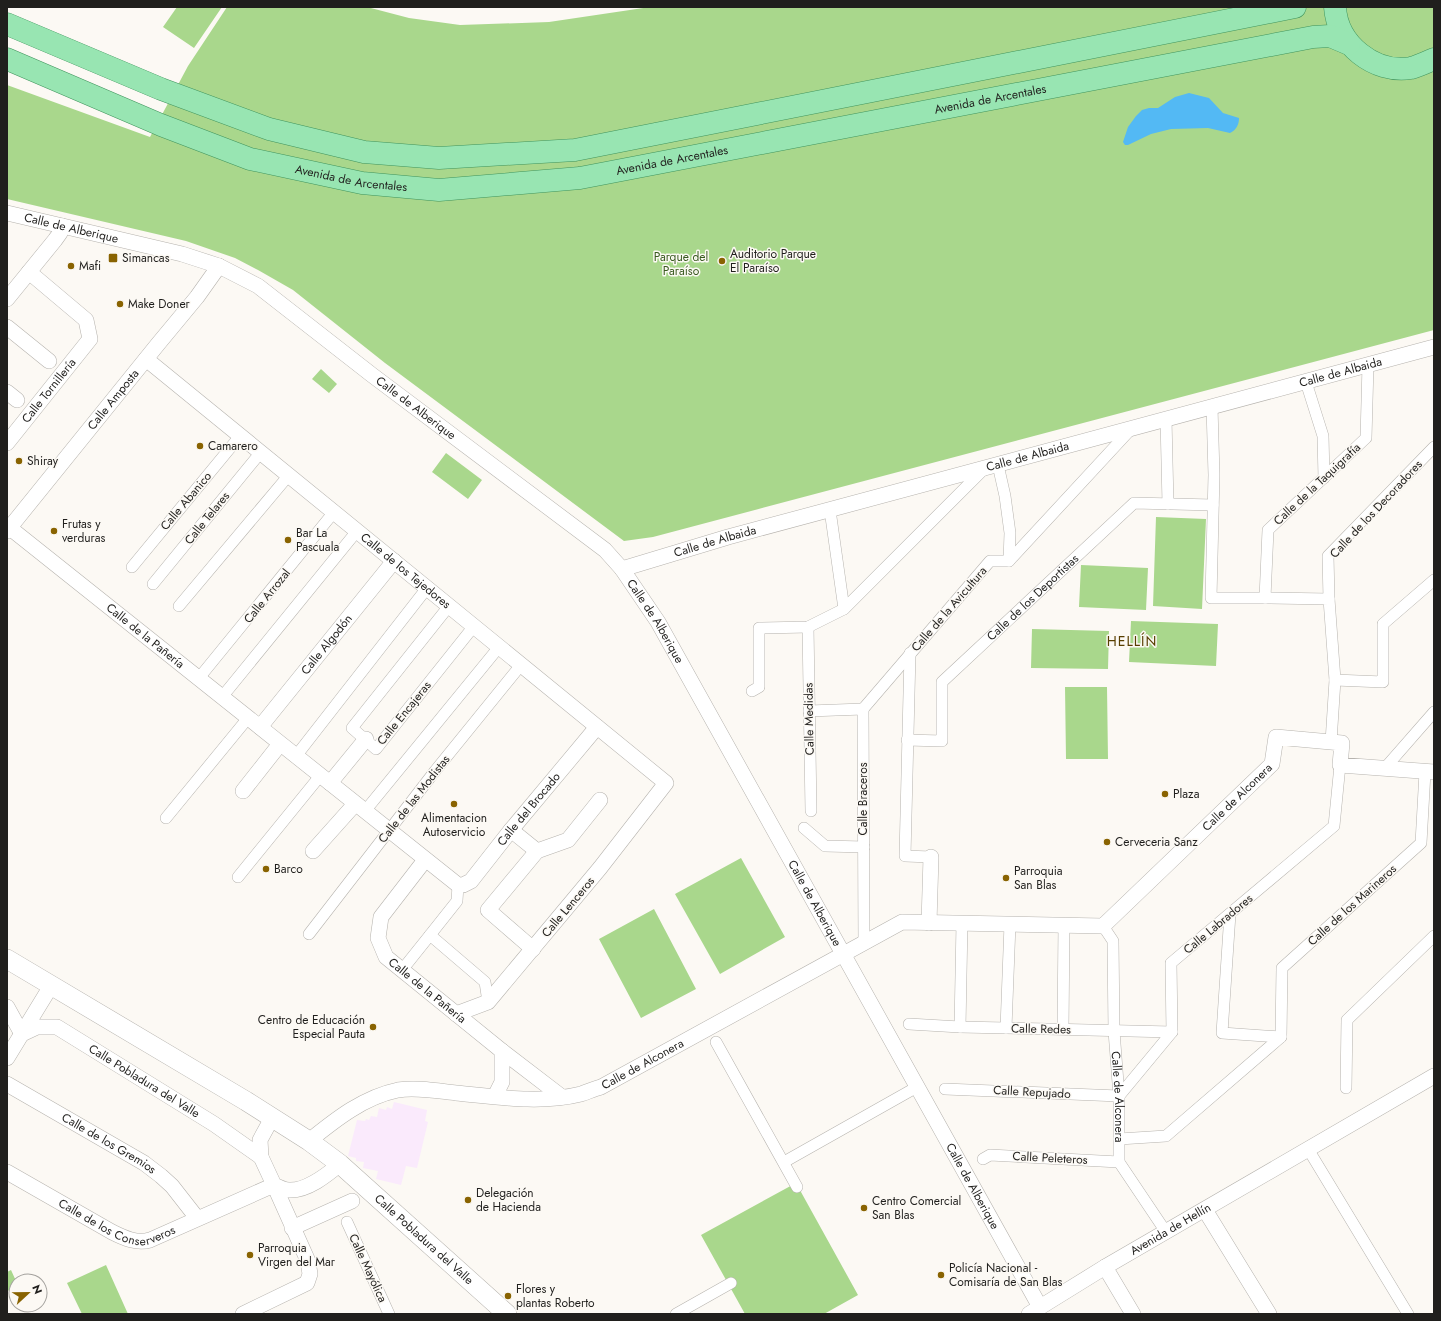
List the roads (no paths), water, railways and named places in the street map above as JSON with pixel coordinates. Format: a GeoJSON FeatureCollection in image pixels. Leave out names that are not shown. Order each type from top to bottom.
{"type":"FeatureCollection","features":[{"type":"Feature","properties":{"kind":"main road"},"geometry":{"type":"LineString","coordinates":[[7,24],[161,89],[269,129],[364,152],[439,158],[575,150],[1295,7]]}},
{"type":"Feature","properties":{"kind":"main road"},"geometry":{"type":"LineString","coordinates":[[1335,7],[1340,30],[1349,44],[1360,55],[1376,64],[1394,68],[1410,68],[1430,63]]}},
{"type":"Feature","properties":{"kind":"main road","name":"Avenida de Arcentales"},"geometry":{"type":"LineString","coordinates":[[7,59],[161,125],[250,158],[362,183],[439,190],[580,178],[1313,37],[1330,36],[1349,44]]}},
{"type":"Feature","properties":{"kind":"street","name":"Calle de Alberique"},"geometry":{"type":"LineString","coordinates":[[7,214],[182,254],[219,266],[258,286],[372,375],[605,550],[622,569],[658,622],[917,1087],[1035,1311]]}},
{"type":"Feature","properties":{"kind":"street"},"geometry":{"type":"LineString","coordinates":[[7,299],[60,233],[62,226]]}},
{"type":"Feature","properties":{"kind":"street","name":"Calle Amposta"},"geometry":{"type":"LineString","coordinates":[[9,530],[196,297],[219,266]]}},
{"type":"Feature","properties":{"kind":"street","name":"Calle Tornillería"},"geometry":{"type":"LineString","coordinates":[[7,443],[90,339],[86,320],[29,272]]}},
{"type":"Feature","properties":{"kind":"street"},"geometry":{"type":"LineString","coordinates":[[7,327],[49,361]]}},
{"type":"Feature","properties":{"kind":"street","name":"Calle de Albaida"},"geometry":{"type":"LineString","coordinates":[[622,569],[728,537],[1434,347]]}},
{"type":"Feature","properties":{"kind":"street","name":"Calle de los Tejedores"},"geometry":{"type":"LineString","coordinates":[[146,359],[666,783]]}},
{"type":"Feature","properties":{"kind":"street","name":"Calle de la Taquigrafía"},"geometry":{"type":"LineString","coordinates":[[1266,598],[1268,530],[1366,438],[1368,365]]}},
{"type":"Feature","properties":{"kind":"street"},"geometry":{"type":"LineString","coordinates":[[1306,382],[1323,436],[1324,478]]}},
{"type":"Feature","properties":{"kind":"street"},"geometry":{"type":"LineString","coordinates":[[1212,407],[1213,505],[1211,598],[1329,599]]}},
{"type":"Feature","properties":{"kind":"street"},"geometry":{"type":"LineString","coordinates":[[1166,419],[1168,504]]}},
{"type":"Feature","properties":{"kind":"street"},"geometry":{"type":"LineString","coordinates":[[1009,561],[1132,428]]}},
{"type":"Feature","properties":{"kind":"street","name":"Calle Abanico"},"geometry":{"type":"LineString","coordinates":[[132,567],[240,436]]}},
{"type":"Feature","properties":{"kind":"street","name":"Calle de los Decoradores"},"geometry":{"type":"LineString","coordinates":[[1331,742],[1335,680],[1329,599],[1328,556],[1434,447]]}},
{"type":"Feature","properties":{"kind":"street","name":"Calle Telares"},"geometry":{"type":"LineString","coordinates":[[153,584],[261,452]]}},
{"type":"Feature","properties":{"kind":"street"},"geometry":{"type":"LineString","coordinates":[[752,691],[759,687],[759,628],[808,627],[844,609],[992,466],[1005,496],[1010,533],[1009,561]]}},
{"type":"Feature","properties":{"kind":"street"},"geometry":{"type":"LineString","coordinates":[[179,606],[289,475]]}},
{"type":"Feature","properties":{"kind":"street","name":"Calle de los Deportistas"},"geometry":{"type":"LineString","coordinates":[[907,740],[942,741],[942,682],[1134,503],[1213,505]]}},
{"type":"Feature","properties":{"kind":"street"},"geometry":{"type":"LineString","coordinates":[[830,510],[844,609]]}},
{"type":"Feature","properties":{"kind":"street","name":"Calle Arrozal"},"geometry":{"type":"LineString","coordinates":[[199,678],[334,512]]}},
{"type":"Feature","properties":{"kind":"street","name":"Calle de la Pañería"},"geometry":{"type":"LineString","coordinates":[[9,530],[199,678],[458,885]]}},
{"type":"Feature","properties":{"kind":"street"},"geometry":{"type":"LineString","coordinates":[[222,697],[357,531]]}},
{"type":"Feature","properties":{"kind":"street","name":"Calle Algodón"},"geometry":{"type":"LineString","coordinates":[[260,727],[394,561]]}},
{"type":"Feature","properties":{"kind":"street","name":"Calle de la Avicultura"},"geometry":{"type":"LineString","coordinates":[[863,709],[990,561],[1009,561]]}},
{"type":"Feature","properties":{"kind":"street"},"geometry":{"type":"LineString","coordinates":[[1335,680],[1383,682],[1384,624],[1434,580]]}},
{"type":"Feature","properties":{"kind":"street"},"geometry":{"type":"LineString","coordinates":[[296,756],[386,638],[427,588]]}},
{"type":"Feature","properties":{"kind":"street","name":"Calle Encajeras"},"geometry":{"type":"LineString","coordinates":[[448,606],[352,728],[376,748],[474,626]]}},
{"type":"Feature","properties":{"kind":"street","name":"Calle Medidas"},"geometry":{"type":"LineString","coordinates":[[808,627],[811,811]]}},
{"type":"Feature","properties":{"kind":"street"},"geometry":{"type":"LineString","coordinates":[[313,851],[360,808],[418,748],[499,647]]}},
{"type":"Feature","properties":{"kind":"street"},"geometry":{"type":"LineString","coordinates":[[910,653],[905,856],[931,857],[929,923]]}},
{"type":"Feature","properties":{"kind":"street","name":"Calle de las Modistas"},"geometry":{"type":"LineString","coordinates":[[309,934],[388,830],[521,665]]}},
{"type":"Feature","properties":{"kind":"street"},"geometry":{"type":"LineString","coordinates":[[809,711],[863,709]]}},
{"type":"Feature","properties":{"kind":"street","name":"Calle Braceros"},"geometry":{"type":"LineString","coordinates":[[863,709],[864,944]]}},
{"type":"Feature","properties":{"kind":"street"},"geometry":{"type":"LineString","coordinates":[[1385,768],[1434,712]]}},
{"type":"Feature","properties":{"kind":"street"},"geometry":{"type":"LineString","coordinates":[[166,818],[248,718]]}},
{"type":"Feature","properties":{"kind":"street","name":"Calle del Brocado"},"geometry":{"type":"LineString","coordinates":[[458,885],[463,885],[471,881],[510,830],[597,727]]}},
{"type":"Feature","properties":{"kind":"street","name":"Calle de Alconera"},"geometry":{"type":"LineString","coordinates":[[309,1141],[344,1114],[360,1104],[399,1090],[423,1089],[537,1099],[581,1094],[601,1087],[902,922],[1103,926],[1272,764],[1276,737],[1331,742]]}},
{"type":"Feature","properties":{"kind":"street"},"geometry":{"type":"LineString","coordinates":[[238,876],[325,779],[366,739]]}},
{"type":"Feature","properties":{"kind":"street"},"geometry":{"type":"LineString","coordinates":[[1331,742],[1342,743],[1340,765],[1429,772]]}},
{"type":"Feature","properties":{"kind":"street"},"geometry":{"type":"LineString","coordinates":[[242,791],[280,744]]}},
{"type":"Feature","properties":{"kind":"street","name":"Calle Labradores"},"geometry":{"type":"LineString","coordinates":[[1172,1032],[1171,963],[1334,826],[1340,765]]}},
{"type":"Feature","properties":{"kind":"street","name":"Calle de los Marineros"},"geometry":{"type":"LineString","coordinates":[[1281,1037],[1282,968],[1421,843],[1429,772]]}},
{"type":"Feature","properties":{"kind":"street","name":"Calle Lenceros"},"geometry":{"type":"LineString","coordinates":[[456,1014],[488,1002],[600,868],[666,783]]}},
{"type":"Feature","properties":{"kind":"street"},"geometry":{"type":"LineString","coordinates":[[533,949],[488,910],[537,850],[568,840],[600,800]]}},
{"type":"Feature","properties":{"kind":"street"},"geometry":{"type":"LineString","coordinates":[[804,828],[825,846],[864,848]]}},
{"type":"Feature","properties":{"kind":"street"},"geometry":{"type":"LineString","coordinates":[[510,830],[537,850]]}},
{"type":"Feature","properties":{"kind":"street","name":"Calle de la Pañería"},"geometry":{"type":"LineString","coordinates":[[425,860],[381,917],[378,938],[386,957],[502,1051],[562,1097]]}},
{"type":"Feature","properties":{"kind":"street"},"geometry":{"type":"LineString","coordinates":[[402,970],[457,901],[458,885]]}},
{"type":"Feature","properties":{"kind":"street"},"geometry":{"type":"LineString","coordinates":[[1230,914],[1222,1033],[1281,1037]]}},
{"type":"Feature","properties":{"kind":"street"},"geometry":{"type":"LineString","coordinates":[[960,1027],[962,923]]}},
{"type":"Feature","properties":{"kind":"street"},"geometry":{"type":"LineString","coordinates":[[1006,1028],[1010,924]]}},
{"type":"Feature","properties":{"kind":"street"},"geometry":{"type":"LineString","coordinates":[[1063,1029],[1064,925]]}},
{"type":"Feature","properties":{"kind":"street","name":"Calle de Alconera"},"geometry":{"type":"LineString","coordinates":[[1103,926],[1113,941],[1114,1031],[1119,1096],[1118,1162]]}},
{"type":"Feature","properties":{"kind":"street"},"geometry":{"type":"LineString","coordinates":[[430,935],[485,982],[488,1002]]}},
{"type":"Feature","properties":{"kind":"street"},"geometry":{"type":"LineString","coordinates":[[1346,1088],[1347,1020],[1434,936]]}},
{"type":"Feature","properties":{"kind":"street","name":"Calle Pobladura del Valle"},"geometry":{"type":"LineString","coordinates":[[7,959],[309,1141],[340,1164],[507,1314]]}},
{"type":"Feature","properties":{"kind":"street"},"geometry":{"type":"LineString","coordinates":[[7,1058],[50,986]]}},
{"type":"Feature","properties":{"kind":"street"},"geometry":{"type":"LineString","coordinates":[[7,1007],[22,1034]]}},
{"type":"Feature","properties":{"kind":"street","name":"Calle Redes"},"geometry":{"type":"LineString","coordinates":[[909,1024],[960,1027],[1172,1032]]}},
{"type":"Feature","properties":{"kind":"street","name":"Calle Pobladura del Valle"},"geometry":{"type":"LineString","coordinates":[[22,1034],[37,1026],[57,1027],[214,1124],[261,1157]]}},
{"type":"Feature","properties":{"kind":"street"},"geometry":{"type":"LineString","coordinates":[[1119,1096],[1172,1032]]}},
{"type":"Feature","properties":{"kind":"street"},"geometry":{"type":"LineString","coordinates":[[1119,1139],[1166,1136],[1281,1037]]}},
{"type":"Feature","properties":{"kind":"street"},"geometry":{"type":"LineString","coordinates":[[716,1042],[797,1187]]}},
{"type":"Feature","properties":{"kind":"street"},"geometry":{"type":"LineString","coordinates":[[495,1096],[502,1082],[502,1051]]}},
{"type":"Feature","properties":{"kind":"street","name":"Avenida de Hellín"},"geometry":{"type":"LineString","coordinates":[[1035,1311],[1166,1232],[1434,1076]]}},
{"type":"Feature","properties":{"kind":"street","name":"Calle de los Gremios"},"geometry":{"type":"LineString","coordinates":[[7,1084],[144,1163],[172,1186],[198,1218]]}},
{"type":"Feature","properties":{"kind":"street"},"geometry":{"type":"LineString","coordinates":[[784,1162],[917,1087]]}},
{"type":"Feature","properties":{"kind":"street","name":"Calle Repujado"},"geometry":{"type":"LineString","coordinates":[[945,1089],[1119,1096]]}},
{"type":"Feature","properties":{"kind":"street"},"geometry":{"type":"LineString","coordinates":[[243,1314],[307,1283],[310,1274],[308,1262],[261,1157],[260,1140],[272,1118]]}},
{"type":"Feature","properties":{"kind":"street"},"geometry":{"type":"LineString","coordinates":[[1308,1149],[1408,1314]]}},
{"type":"Feature","properties":{"kind":"street","name":"Calle Peleteros"},"geometry":{"type":"LineString","coordinates":[[983,1159],[990,1155],[1118,1162]]}},
{"type":"Feature","properties":{"kind":"street"},"geometry":{"type":"LineString","coordinates":[[1118,1162],[1166,1232]]}},
{"type":"Feature","properties":{"kind":"street"},"geometry":{"type":"LineString","coordinates":[[274,1185],[289,1190],[305,1187],[322,1178],[340,1164]]}},
{"type":"Feature","properties":{"kind":"street","name":"Calle de los Conserveros"},"geometry":{"type":"LineString","coordinates":[[7,1172],[112,1232],[125,1238],[144,1242],[274,1185]]}},
{"type":"Feature","properties":{"kind":"street"},"geometry":{"type":"LineString","coordinates":[[292,1228],[352,1201]]}},
{"type":"Feature","properties":{"kind":"street"},"geometry":{"type":"LineString","coordinates":[[1205,1210],[1269,1314]]}},
{"type":"Feature","properties":{"kind":"street","name":"Calle Mayólica"},"geometry":{"type":"LineString","coordinates":[[347,1222],[389,1314]]}},
{"type":"Feature","properties":{"kind":"street"},"geometry":{"type":"LineString","coordinates":[[1105,1268],[1133,1314]]}},
{"type":"Feature","properties":{"kind":"street"},"geometry":{"type":"LineString","coordinates":[[676,1314],[731,1283]]}},
{"type":"Feature","properties":{"kind":"water"},"geometry":{"type":"Polygon","coordinates":[[[1189,93],[1209,98],[1223,113],[1239,118],[1238,125],[1230,133],[1208,128],[1171,129],[1151,134],[1125,145],[1123,142],[1128,127],[1142,110],[1158,108],[1175,97],[1189,93]]]}},
{"type":"Feature","properties":{"kind":"place","name":"Simancas"},"geometry":{"type":"Point","coordinates":[113,258]}},
{"type":"Feature","properties":{"kind":"place","name":"Auditorio Parque El Paraíso"},"geometry":{"type":"Point","coordinates":[722,261]}},
{"type":"Feature","properties":{"kind":"place","name":"Mafi"},"geometry":{"type":"Point","coordinates":[71,266]}},
{"type":"Feature","properties":{"kind":"place","name":"Make Doner"},"geometry":{"type":"Point","coordinates":[120,304]}},
{"type":"Feature","properties":{"kind":"place","name":"Camarero"},"geometry":{"type":"Point","coordinates":[200,446]}},
{"type":"Feature","properties":{"kind":"place","name":"Shiray"},"geometry":{"type":"Point","coordinates":[19,461]}},
{"type":"Feature","properties":{"kind":"place","name":"Frutas y verduras"},"geometry":{"type":"Point","coordinates":[54,531]}},
{"type":"Feature","properties":{"kind":"place","name":"Bar La Pascuala"},"geometry":{"type":"Point","coordinates":[288,540]}},
{"type":"Feature","properties":{"kind":"place","name":"Plaza"},"geometry":{"type":"Point","coordinates":[1165,794]}},
{"type":"Feature","properties":{"kind":"place","name":"Alimentacion Autoservicio"},"geometry":{"type":"Point","coordinates":[454,804]}},
{"type":"Feature","properties":{"kind":"place","name":"Cerveceria Sanz"},"geometry":{"type":"Point","coordinates":[1107,842]}},
{"type":"Feature","properties":{"kind":"place","name":"Barco"},"geometry":{"type":"Point","coordinates":[266,869]}},
{"type":"Feature","properties":{"kind":"place","name":"Parroquia San Blas"},"geometry":{"type":"Point","coordinates":[1006,878]}},
{"type":"Feature","properties":{"kind":"place","name":"Centro de Educación Especial Pauta"},"geometry":{"type":"Point","coordinates":[373,1027]}},
{"type":"Feature","properties":{"kind":"place","name":"Delegación de Hacienda"},"geometry":{"type":"Point","coordinates":[468,1200]}},
{"type":"Feature","properties":{"kind":"place","name":"Centro Comercial San Blas"},"geometry":{"type":"Point","coordinates":[864,1208]}},
{"type":"Feature","properties":{"kind":"place","name":"Parroquia Virgen del Mar"},"geometry":{"type":"Point","coordinates":[250,1255]}},
{"type":"Feature","properties":{"kind":"place","name":"Policía Nacional - Comisaría de San Blas"},"geometry":{"type":"Point","coordinates":[941,1275]}},
{"type":"Feature","properties":{"kind":"place","name":"Flores y plantas Roberto"},"geometry":{"type":"Point","coordinates":[508,1296]}},
{"type":"Feature","properties":{"kind":"district","name":"HELLÍN"},"geometry":{"type":"Point","coordinates":[1132,641]}},
{"type":"Feature","properties":{"kind":"park label","name":"Parque del Paraíso"},"geometry":{"type":"Point","coordinates":[681,264]}}]}
